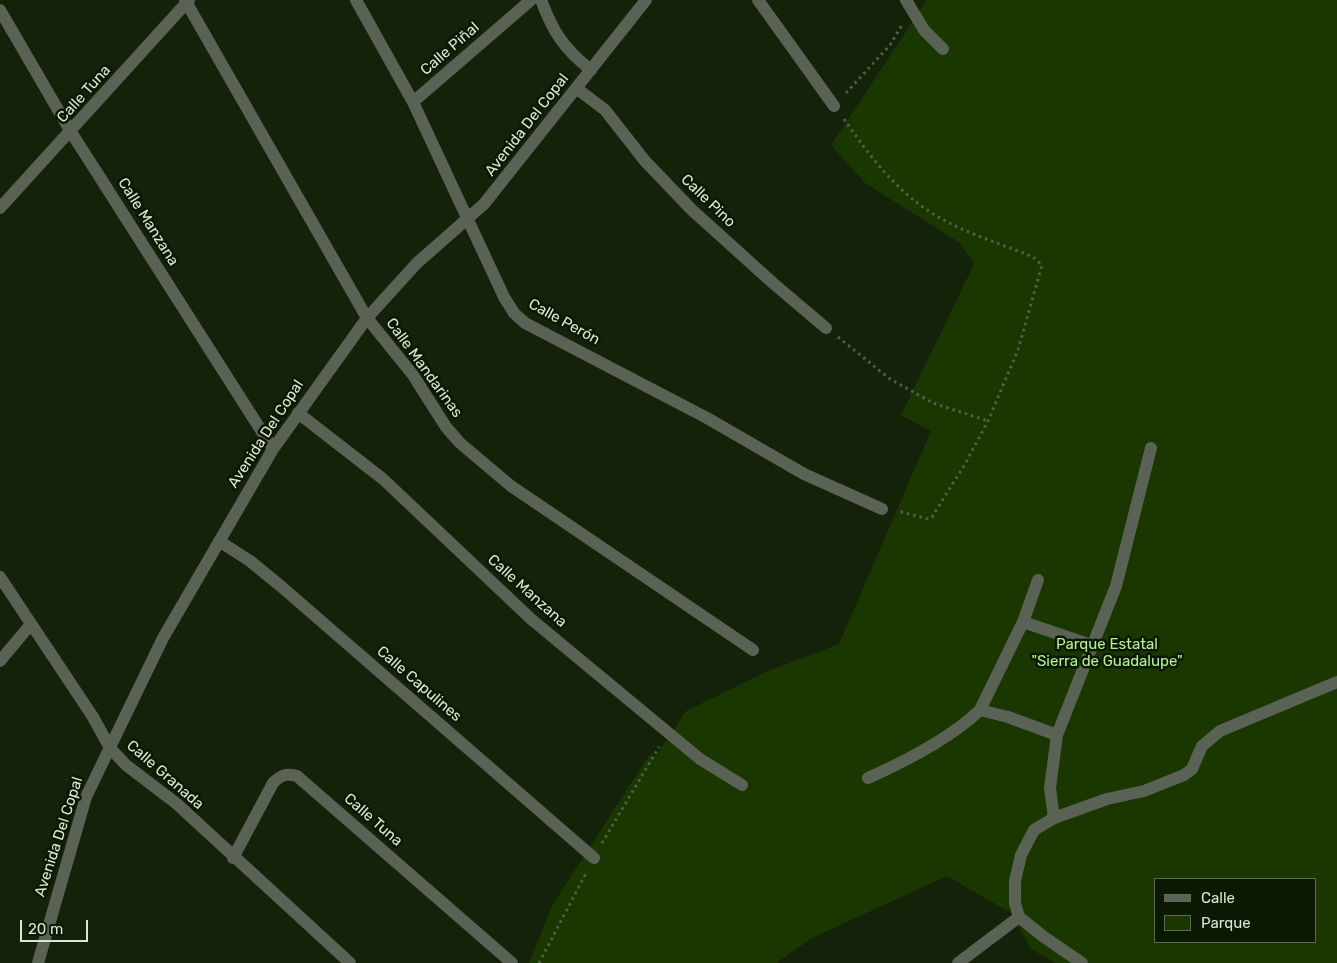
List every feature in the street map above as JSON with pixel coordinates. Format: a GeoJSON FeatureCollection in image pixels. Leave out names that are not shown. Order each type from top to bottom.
{"type":"FeatureCollection","features":[{"type":"Feature","properties":{"kind":"street","name":"Calle Perón"},"geometry":{"type":"LineString","coordinates":[[356,0],[414,102],[504,297],[514,313],[525,322],[707,418],[804,474],[882,509]]}},
{"type":"Feature","properties":{"kind":"street","name":"Calle Piñal"},"geometry":{"type":"LineString","coordinates":[[414,102],[531,0]]}},
{"type":"Feature","properties":{"kind":"street"},"geometry":{"type":"LineString","coordinates":[[542,0],[549,22],[560,41],[572,56],[591,70]]}},
{"type":"Feature","properties":{"kind":"street","name":"Avenida Del Copal"},"geometry":{"type":"LineString","coordinates":[[38,963],[86,797],[164,638],[273,449],[367,318],[417,263],[469,220],[501,184],[646,0]]}},
{"type":"Feature","properties":{"kind":"street"},"geometry":{"type":"LineString","coordinates":[[758,0],[834,106]]}},
{"type":"Feature","properties":{"kind":"street"},"geometry":{"type":"LineString","coordinates":[[906,0],[924,30],[942,49]]}},
{"type":"Feature","properties":{"kind":"street","name":"Calle Tuna"},"geometry":{"type":"LineString","coordinates":[[0,208],[71,132],[187,1]]}},
{"type":"Feature","properties":{"kind":"street","name":"Calle Mandarinas"},"geometry":{"type":"LineString","coordinates":[[187,1],[367,318],[412,375],[446,427],[482,462],[511,486],[753,650]]}},
{"type":"Feature","properties":{"kind":"street","name":"Calle Manzana"},"geometry":{"type":"LineString","coordinates":[[0,10],[71,132],[273,449]]}},
{"type":"Feature","properties":{"kind":"street","name":"Calle Pino"},"geometry":{"type":"LineString","coordinates":[[576,88],[605,110],[645,161],[692,210],[826,328]]}},
{"type":"Feature","properties":{"kind":"street","name":"Calle Manzana"},"geometry":{"type":"LineString","coordinates":[[298,413],[383,479],[531,619],[700,759],[742,785]]}},
{"type":"Feature","properties":{"kind":"street"},"geometry":{"type":"LineString","coordinates":[[1054,818],[1050,788],[1057,735],[1091,645],[1116,586],[1151,448]]}},
{"type":"Feature","properties":{"kind":"street","name":"Calle Capulines"},"geometry":{"type":"LineString","coordinates":[[219,541],[250,561],[283,588],[594,858]]}},
{"type":"Feature","properties":{"kind":"street","name":"Calle Granada"},"geometry":{"type":"LineString","coordinates":[[0,577],[94,717],[110,748],[126,765],[177,804],[233,858],[350,963]]}},
{"type":"Feature","properties":{"kind":"street"},"geometry":{"type":"LineString","coordinates":[[868,778],[956,730],[980,710],[1023,622],[1038,580]]}},
{"type":"Feature","properties":{"kind":"street"},"geometry":{"type":"LineString","coordinates":[[1023,622],[1091,645]]}},
{"type":"Feature","properties":{"kind":"street"},"geometry":{"type":"LineString","coordinates":[[0,661],[31,624]]}},
{"type":"Feature","properties":{"kind":"street"},"geometry":{"type":"LineString","coordinates":[[1082,963],[1019,917],[1015,903],[1015,881],[1021,855],[1034,830],[1054,818],[1108,799],[1144,791],[1184,775],[1192,768],[1202,746],[1220,731],[1337,682]]}},
{"type":"Feature","properties":{"kind":"street"},"geometry":{"type":"LineString","coordinates":[[980,710],[1057,735]]}},
{"type":"Feature","properties":{"kind":"street","name":"Calle Tuna"},"geometry":{"type":"LineString","coordinates":[[233,858],[273,783],[280,776],[288,774],[296,776],[512,963]]}},
{"type":"Feature","properties":{"kind":"street"},"geometry":{"type":"LineString","coordinates":[[958,963],[1019,917]]}},
{"type":"Feature","properties":{"kind":"path"},"geometry":{"type":"LineString","coordinates":[[882,509],[906,512],[928,519],[932,517],[966,464],[988,421],[1018,350],[1042,270],[1042,262],[957,227],[932,213],[908,196],[867,153],[834,106],[890,45],[913,11]]}},
{"type":"Feature","properties":{"kind":"path"},"geometry":{"type":"LineString","coordinates":[[826,328],[890,379],[933,403],[988,421]]}},
{"type":"Feature","properties":{"kind":"green space","name":"Parque Estatal \"Sierra de Guadalupe\""},"geometry":{"type":"Polygon","coordinates":[[[927,0],[1337,0],[1337,963],[1056,963],[1031,949],[1011,913],[947,876],[812,938],[776,963],[529,963],[553,904],[650,754],[656,756],[686,711],[766,672],[839,644],[931,431],[901,415],[974,264],[960,243],[865,183],[831,145],[927,0]]]}}]}
